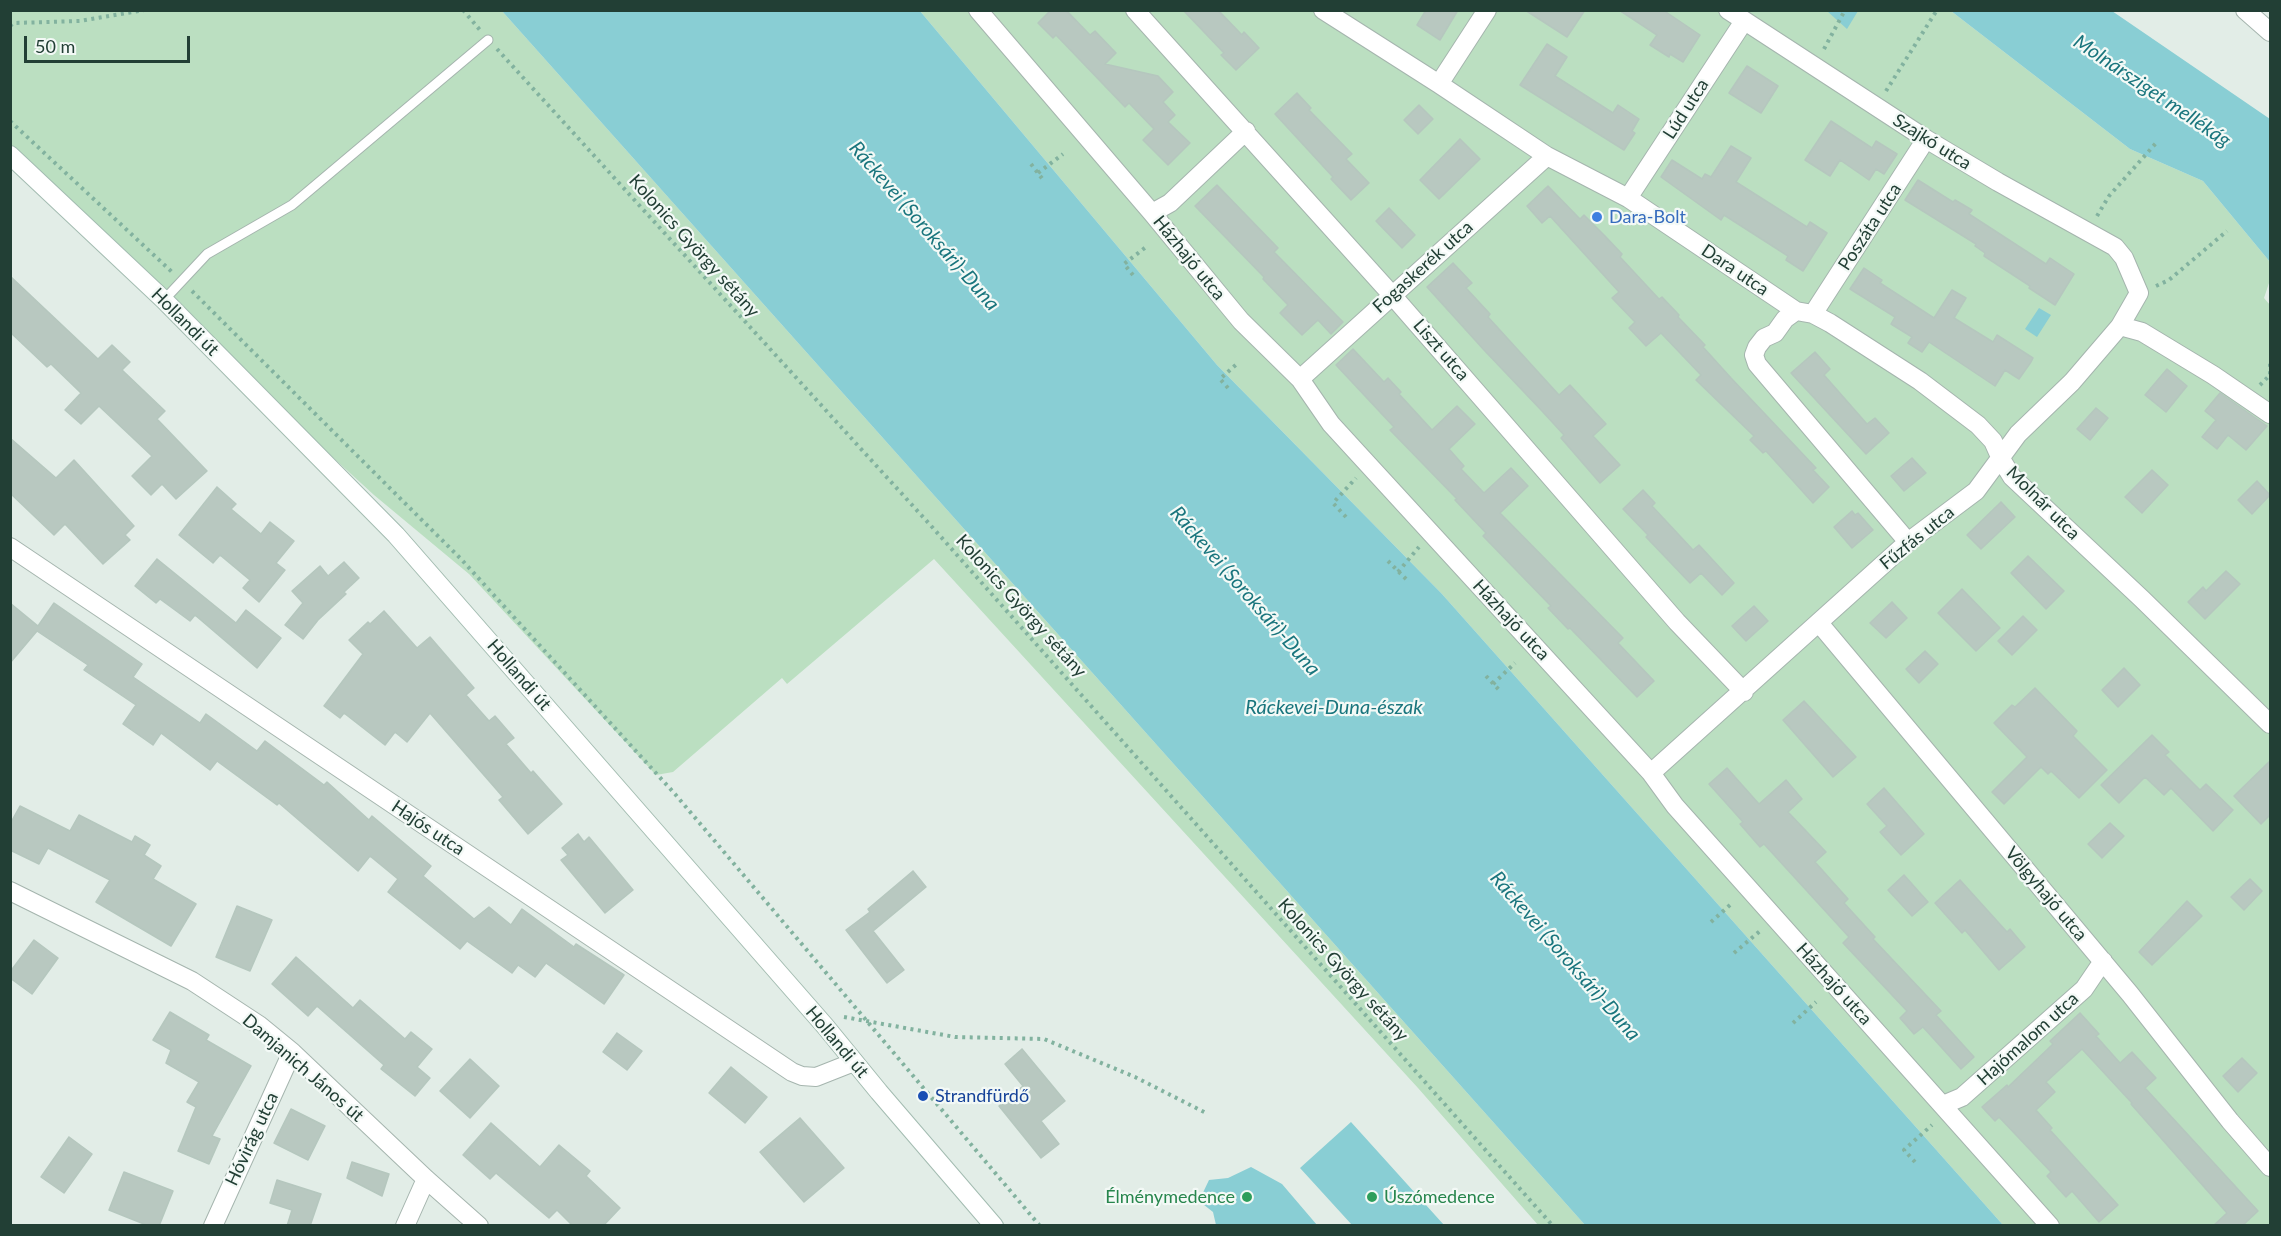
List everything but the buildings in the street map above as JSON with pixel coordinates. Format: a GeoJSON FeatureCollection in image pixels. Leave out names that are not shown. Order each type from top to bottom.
{"type":"FeatureCollection","features":[{"type":"Feature","properties":{"kind":"street","name":"Házhajó utca"},"geometry":{"type":"LineString","coordinates":[[978,10],[1241,321],[1300,380],[1331,424],[1651,773],[1675,806],[2050,1226]]}},
{"type":"Feature","properties":{"kind":"street","name":"Liszt utca"},"geometry":{"type":"LineString","coordinates":[[1135,10],[1392,295],[1677,622],[1744,692]]}},
{"type":"Feature","properties":{"kind":"street","name":"Dara utca"},"geometry":{"type":"LineString","coordinates":[[1323,10],[1547,156],[1628,198],[1804,313]]}},
{"type":"Feature","properties":{"kind":"street"},"geometry":{"type":"LineString","coordinates":[[1439,84],[1487,10]]}},
{"type":"Feature","properties":{"kind":"street","name":"Szajkó utca"},"geometry":{"type":"LineString","coordinates":[[1728,10],[1926,139],[2115,247],[2131,273],[2139,292]]}},
{"type":"Feature","properties":{"kind":"street"},"geometry":{"type":"LineString","coordinates":[[2246,10],[2271,32]]}},
{"type":"Feature","properties":{"kind":"street","name":"Lúd utca"},"geometry":{"type":"LineString","coordinates":[[1628,198],[1744,21]]}},
{"type":"Feature","properties":{"kind":"street"},"geometry":{"type":"LineString","coordinates":[[1152,213],[1170,203],[1246,131]]}},
{"type":"Feature","properties":{"kind":"street","name":"Poszáta utca"},"geometry":{"type":"LineString","coordinates":[[1804,313],[1926,139]]}},
{"type":"Feature","properties":{"kind":"street","name":"Hollandi út"},"geometry":{"type":"LineString","coordinates":[[10,155],[164,300],[396,535],[825,1026],[994,1226]]}},
{"type":"Feature","properties":{"kind":"street","name":"Fogaskerék utca"},"geometry":{"type":"LineString","coordinates":[[1300,380],[1547,156]]}},
{"type":"Feature","properties":{"kind":"street","name":"Fűzfás utca"},"geometry":{"type":"LineString","coordinates":[[1651,773],[1744,692],[1908,542],[1976,491],[2018,434],[2072,382],[2120,326],[2139,292]]}},
{"type":"Feature","properties":{"kind":"street"},"geometry":{"type":"LineString","coordinates":[[1804,313],[1785,319],[1775,333],[1764,338],[1756,347],[1754,355],[1756,364],[1908,542]]}},
{"type":"Feature","properties":{"kind":"street","name":"Molnár utca"},"geometry":{"type":"LineString","coordinates":[[1804,313],[1920,381],[1978,425],[1993,441],[2012,477],[2271,724]]}},
{"type":"Feature","properties":{"kind":"street"},"geometry":{"type":"LineString","coordinates":[[2120,326],[2142,332],[2271,414]]}},
{"type":"Feature","properties":{"kind":"street","name":"Hajós utca"},"geometry":{"type":"LineString","coordinates":[[10,547],[792,1072],[802,1076],[816,1077],[854,1062]]}},
{"type":"Feature","properties":{"kind":"street","name":"Völgyhajó utca"},"geometry":{"type":"LineString","coordinates":[[1819,623],[2103,962],[2230,1121],[2271,1167]]}},
{"type":"Feature","properties":{"kind":"street","name":"Damjanich János út"},"geometry":{"type":"LineString","coordinates":[[10,891],[192,981],[259,1025],[292,1052],[479,1226]]}},
{"type":"Feature","properties":{"kind":"street","name":"Hajómalom utca"},"geometry":{"type":"LineString","coordinates":[[1943,1105],[1962,1097],[2084,989],[2103,962]]}},
{"type":"Feature","properties":{"kind":"street","name":"Hóvirág utca"},"geometry":{"type":"LineString","coordinates":[[213,1226],[292,1052]]}},
{"type":"Feature","properties":{"kind":"street"},"geometry":{"type":"LineString","coordinates":[[405,1226],[426,1179]]}},
{"type":"Feature","properties":{"kind":"lane"},"geometry":{"type":"LineString","coordinates":[[164,300],[207,254],[292,205],[488,39]]}},
{"type":"Feature","properties":{"kind":"path"},"geometry":{"type":"LineString","coordinates":[[10,26],[14,23],[80,21],[144,10]]}},
{"type":"Feature","properties":{"kind":"path","name":"Kolonics György sétány"},"geometry":{"type":"LineString","coordinates":[[462,10],[933,528],[1552,1226]]}},
{"type":"Feature","properties":{"kind":"path"},"geometry":{"type":"LineString","coordinates":[[1815,67],[1845,10]]}},
{"type":"Feature","properties":{"kind":"path"},"geometry":{"type":"LineString","coordinates":[[1876,106],[1937,10]]}},
{"type":"Feature","properties":{"kind":"path"},"geometry":{"type":"LineString","coordinates":[[10,121],[183,282],[461,558],[675,794],[1040,1226]]}},
{"type":"Feature","properties":{"kind":"path"},"geometry":{"type":"LineString","coordinates":[[2089,231],[2109,196],[2157,142]]}},
{"type":"Feature","properties":{"kind":"path"},"geometry":{"type":"LineString","coordinates":[[1038,173],[1063,153]]}},
{"type":"Feature","properties":{"kind":"path"},"geometry":{"type":"LineString","coordinates":[[1031,165],[1044,181]]}},
{"type":"Feature","properties":{"kind":"path"},"geometry":{"type":"LineString","coordinates":[[2139,292],[2147,291],[2169,280],[2226,231]]}},
{"type":"Feature","properties":{"kind":"path"},"geometry":{"type":"LineString","coordinates":[[1133,275],[1124,264],[1146,247]]}},
{"type":"Feature","properties":{"kind":"path"},"geometry":{"type":"LineString","coordinates":[[2248,399],[2270,375],[2271,360]]}},
{"type":"Feature","properties":{"kind":"path"},"geometry":{"type":"LineString","coordinates":[[1228,388],[1220,379],[1238,363]]}},
{"type":"Feature","properties":{"kind":"path"},"geometry":{"type":"LineString","coordinates":[[1346,517],[1333,503],[1357,477]]}},
{"type":"Feature","properties":{"kind":"path"},"geometry":{"type":"LineString","coordinates":[[1398,572],[1424,541]]}},
{"type":"Feature","properties":{"kind":"path"},"geometry":{"type":"LineString","coordinates":[[1388,561],[1408,581]]}},
{"type":"Feature","properties":{"kind":"path"},"geometry":{"type":"LineString","coordinates":[[1493,684],[1515,663]]}},
{"type":"Feature","properties":{"kind":"path"},"geometry":{"type":"LineString","coordinates":[[1486,676],[1500,693]]}},
{"type":"Feature","properties":{"kind":"path"},"geometry":{"type":"LineString","coordinates":[[1711,922],[1730,905]]}},
{"type":"Feature","properties":{"kind":"path"},"geometry":{"type":"LineString","coordinates":[[1734,954],[1760,931]]}},
{"type":"Feature","properties":{"kind":"path"},"geometry":{"type":"LineString","coordinates":[[1793,1023],[1816,1002]]}},
{"type":"Feature","properties":{"kind":"path"},"geometry":{"type":"LineString","coordinates":[[825,1026],[839,1016],[955,1037],[1044,1039],[1135,1077],[1208,1114]]}},
{"type":"Feature","properties":{"kind":"path"},"geometry":{"type":"LineString","coordinates":[[1915,1162],[1904,1150],[1932,1125]]}},
{"type":"Feature","properties":{"kind":"green space"},"geometry":{"type":"Polygon","coordinates":[[[10,11],[502,11],[1585,1225],[1538,1225],[1418,1088],[934,559],[787,684],[782,678],[673,772],[656,775],[469,574],[374,495],[11,163],[10,11]]]}},
{"type":"Feature","properties":{"kind":"green space"},"geometry":{"type":"Polygon","coordinates":[[[920,11],[1951,11],[2130,149],[2203,181],[2270,262],[2270,280],[2264,298],[2270,305],[2270,1225],[2003,1225],[1442,594],[1217,365],[920,11]]]}},
{"type":"Feature","properties":{"kind":"water","name":"Ráckevei-Duna-észak"},"geometry":{"type":"Polygon","coordinates":[[[502,11],[920,11],[1217,365],[1442,594],[2003,1225],[1585,1225],[502,11]]]}},
{"type":"Feature","properties":{"kind":"water"},"geometry":{"type":"Polygon","coordinates":[[[1827,11],[1858,11],[1847,29],[1827,11]]]}},
{"type":"Feature","properties":{"kind":"water","name":"Molnársziget mellékág"},"geometry":{"type":"Polygon","coordinates":[[[1951,11],[2112,11],[2270,119],[2270,262],[2203,181],[2130,149],[1951,11]]]}},
{"type":"Feature","properties":{"kind":"water"},"geometry":{"type":"Polygon","coordinates":[[[2039,308],[2051,315],[2037,337],[2025,329],[2039,308]]]}},
{"type":"Feature","properties":{"kind":"water","name":"Úszómedence"},"geometry":{"type":"Polygon","coordinates":[[[1351,1122],[1444,1225],[1352,1225],[1300,1168],[1351,1122]]]}},
{"type":"Feature","properties":{"kind":"water","name":"Élménymedence"},"geometry":{"type":"Polygon","coordinates":[[[1251,1167],[1282,1184],[1317,1225],[1216,1225],[1213,1212],[1199,1201],[1209,1180],[1228,1178],[1251,1167]]]}},
{"type":"Feature","properties":{"kind":"place","name":"Dara-Bolt"},"geometry":{"type":"Point","coordinates":[1597,217]}},
{"type":"Feature","properties":{"kind":"place","name":"Strandfürdő"},"geometry":{"type":"Point","coordinates":[923,1096]}},
{"type":"Feature","properties":{"kind":"place","name":"Élménymedence"},"geometry":{"type":"Point","coordinates":[1247,1197]}},
{"type":"Feature","properties":{"kind":"place","name":"Úszómedence"},"geometry":{"type":"Point","coordinates":[1372,1197]}},
{"type":"Feature","properties":{"kind":"water label","name":"Ráckevei (Soroksári)-Duna"},"geometry":{"type":"Point","coordinates":[924,226]}},
{"type":"Feature","properties":{"kind":"water label","name":"Ráckevei (Soroksári)-Duna"},"geometry":{"type":"Point","coordinates":[1245,591]}},
{"type":"Feature","properties":{"kind":"water label","name":"Ráckevei (Soroksári)-Duna"},"geometry":{"type":"Point","coordinates":[1565,956]}}]}
